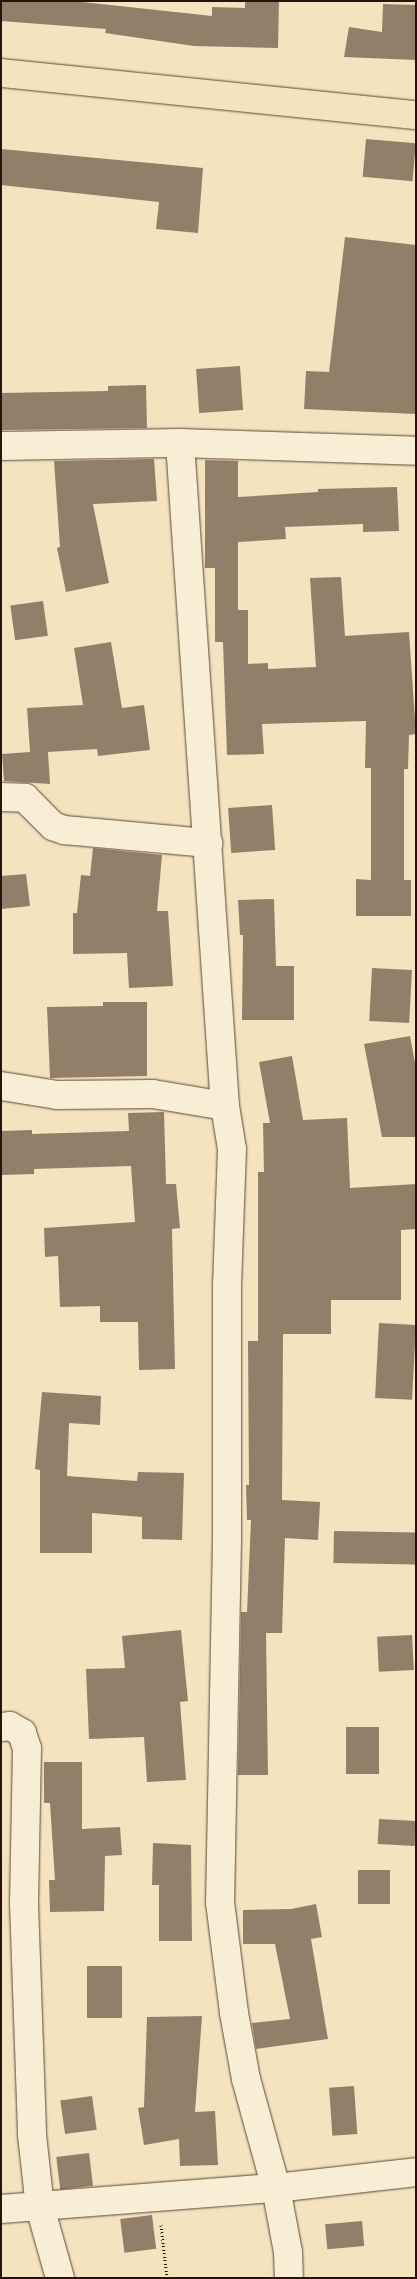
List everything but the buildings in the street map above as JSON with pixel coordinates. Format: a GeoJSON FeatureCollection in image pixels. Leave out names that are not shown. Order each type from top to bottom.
{"type":"FeatureCollection","features":[{"type":"Feature","properties":{"kind":"highway"},"geometry":{"type":"LineString","coordinates":[[1,73],[416,116]]}},
{"type":"Feature","properties":{"kind":"street"},"geometry":{"type":"LineString","coordinates":[[1,446],[180,443],[416,451]]}},
{"type":"Feature","properties":{"kind":"street"},"geometry":{"type":"LineString","coordinates":[[180,443],[225,1106],[232,1149],[227,1285],[227,1540],[220,1902],[246,2079],[276,2188],[288,2252],[289,2278]]}},
{"type":"Feature","properties":{"kind":"street"},"geometry":{"type":"LineString","coordinates":[[1,797],[25,798],[54,826],[64,830],[208,843]]}},
{"type":"Feature","properties":{"kind":"street"},"geometry":{"type":"LineString","coordinates":[[1,1086],[57,1095],[153,1094],[225,1106]]}},
{"type":"Feature","properties":{"kind":"street"},"geometry":{"type":"LineString","coordinates":[[1,1727],[10,1726],[22,1734],[27,1748],[24,1923],[32,2135],[40,2207],[60,2278]]}},
{"type":"Feature","properties":{"kind":"street"},"geometry":{"type":"LineString","coordinates":[[1,2209],[276,2188],[416,2172]]}},
{"type":"Feature","properties":{"kind":"path"},"geometry":{"type":"LineString","coordinates":[[156,2197],[167,2278]]}}]}
